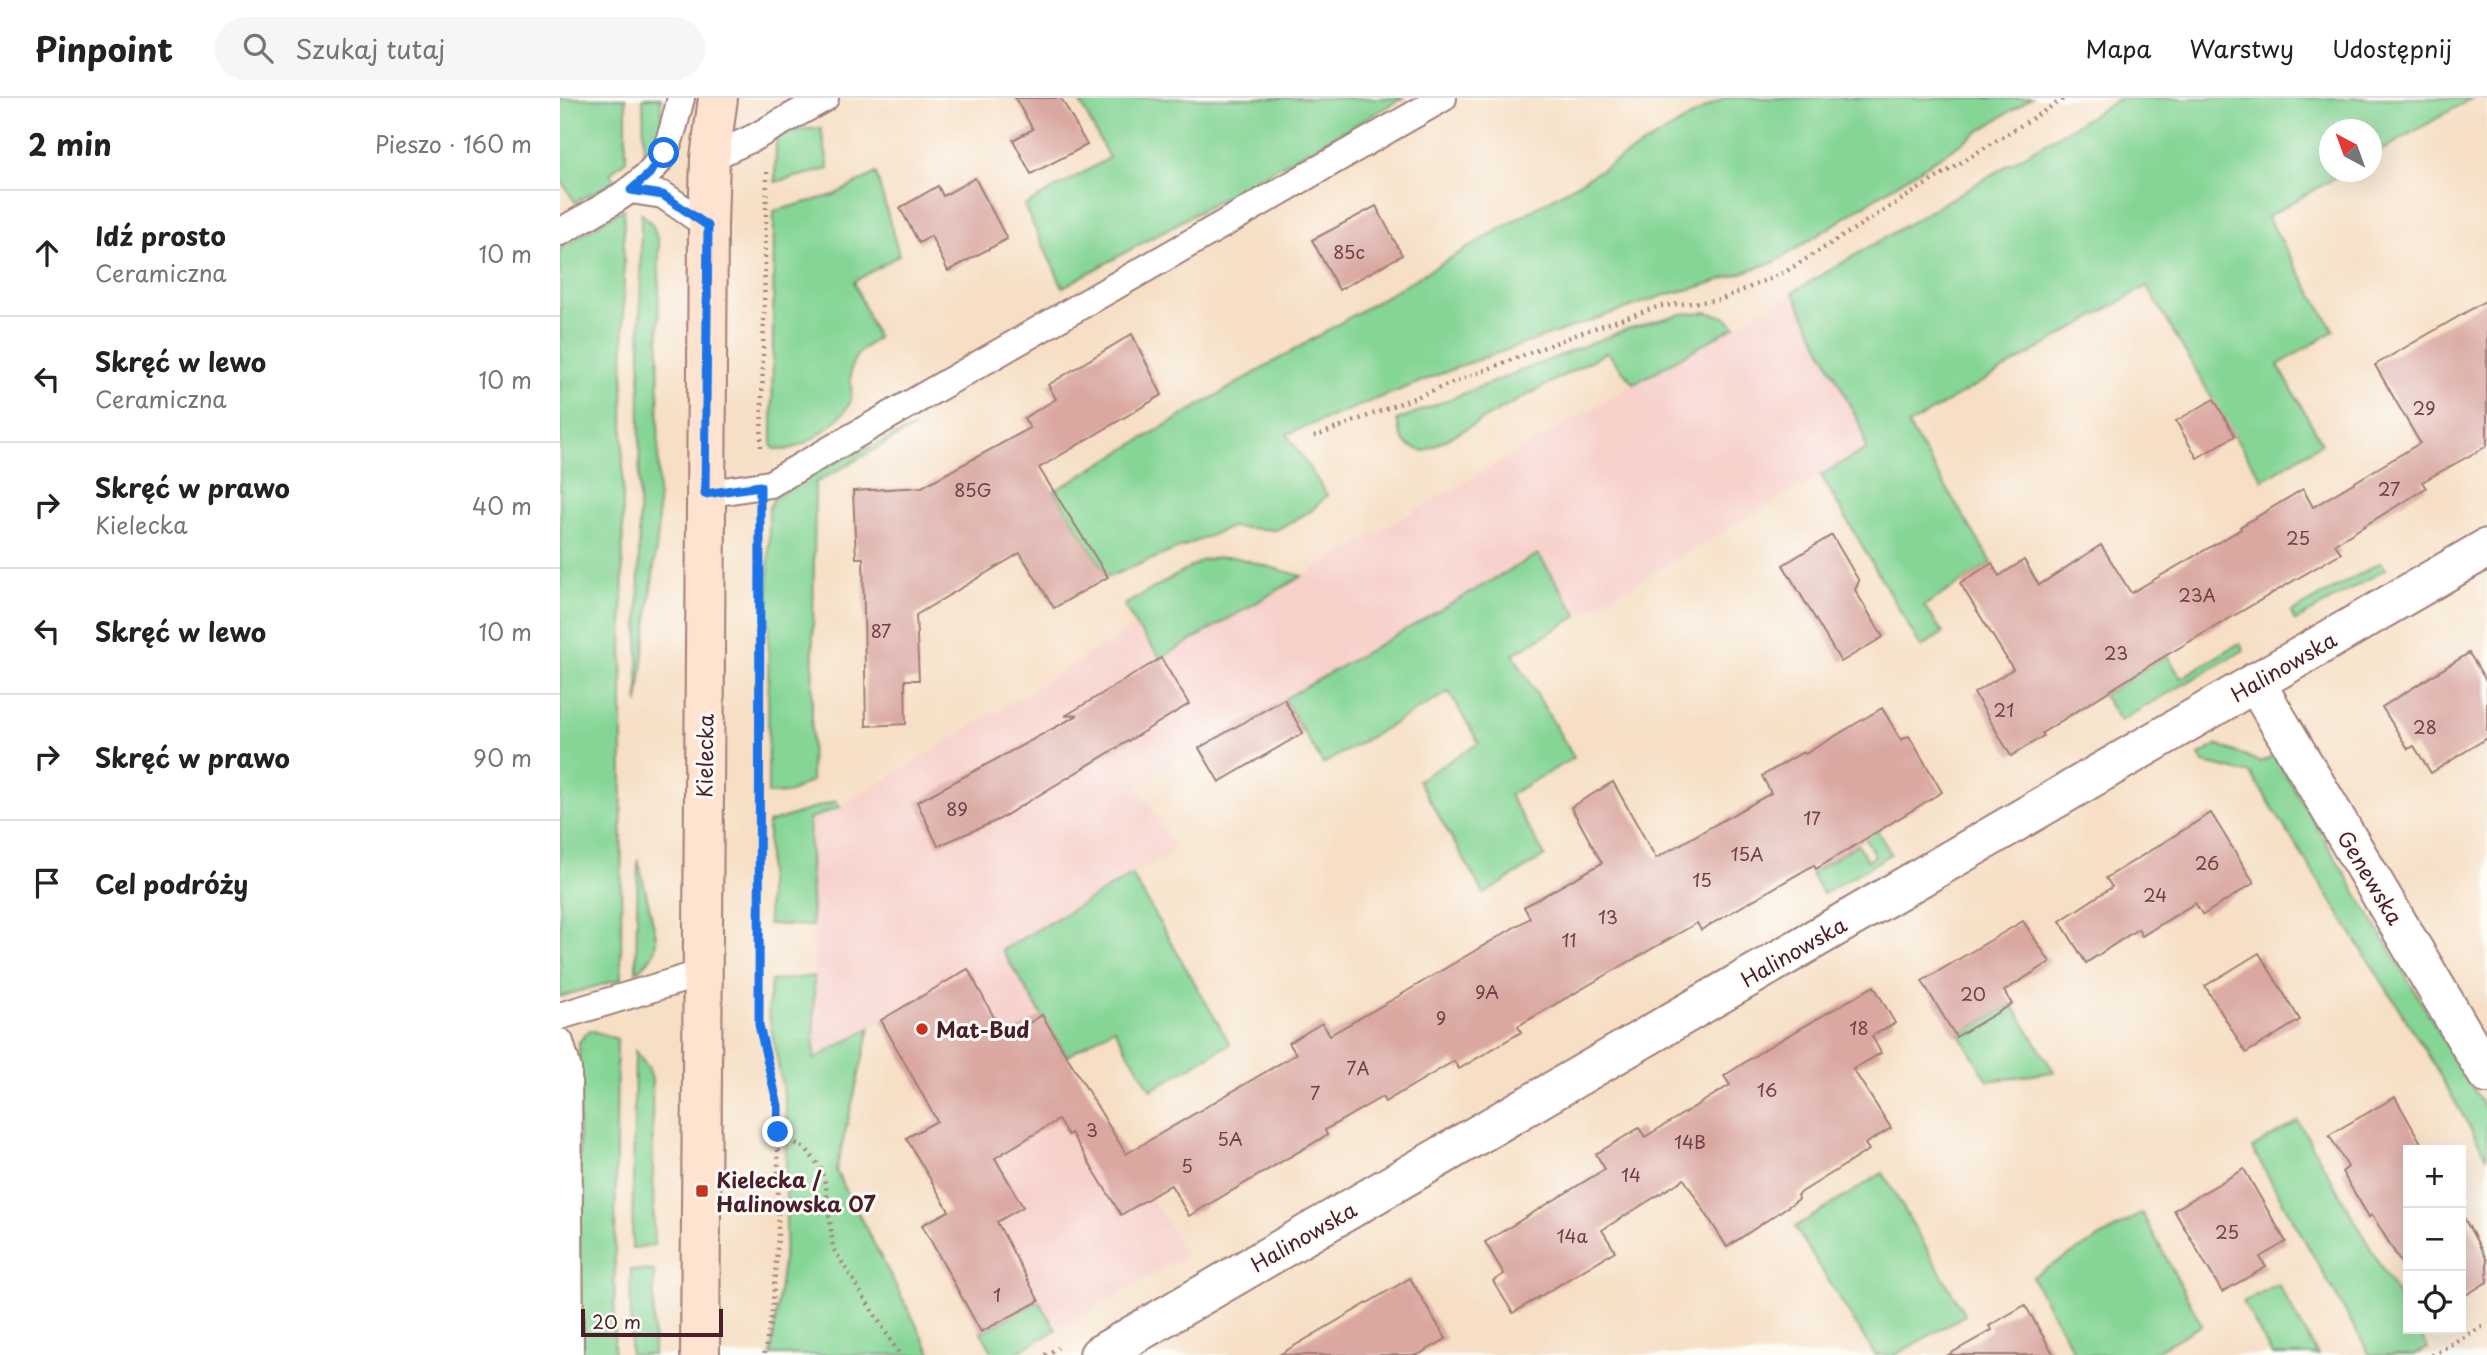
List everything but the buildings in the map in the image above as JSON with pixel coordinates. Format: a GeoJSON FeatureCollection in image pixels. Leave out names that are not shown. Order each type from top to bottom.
{"type":"FeatureCollection","features":[{"type":"Feature","properties":{"kind":"main road","name":"Kielecka"},"geometry":{"type":"LineString","coordinates":[[704,98],[710,158]]}},
{"type":"Feature","properties":{"kind":"main road","name":"Kielecka"},"geometry":{"type":"LineString","coordinates":[[700,1355],[708,226],[710,158],[718,98]]}},
{"type":"Feature","properties":{"kind":"street","name":"Halinowska"},"geometry":{"type":"LineString","coordinates":[[1100,1355],[2487,548]]}},
{"type":"Feature","properties":{"kind":"street","name":"Genewska"},"geometry":{"type":"LineString","coordinates":[[2255,682],[2487,1074]]}},
{"type":"Feature","properties":{"kind":"lane"},"geometry":{"type":"LineString","coordinates":[[560,232],[631,190],[649,174],[664,153],[681,98]]}},
{"type":"Feature","properties":{"kind":"lane"},"geometry":{"type":"LineString","coordinates":[[710,158],[825,98]]}},
{"type":"Feature","properties":{"kind":"lane"},"geometry":{"type":"LineString","coordinates":[[705,494],[760,486],[782,477],[1443,98]]}},
{"type":"Feature","properties":{"kind":"lane"},"geometry":{"type":"LineString","coordinates":[[631,190],[663,195],[708,226]]}},
{"type":"Feature","properties":{"kind":"lane"},"geometry":{"type":"LineString","coordinates":[[560,1016],[702,973]]}},
{"type":"Feature","properties":{"kind":"lane"},"geometry":{"type":"LineString","coordinates":[[560,1042],[568,1069],[570,1355]]}},
{"type":"Feature","properties":{"kind":"path"},"geometry":{"type":"LineString","coordinates":[[1314,437],[1595,328],[1660,306],[1720,300],[1785,272],[2065,98]]}},
{"type":"Feature","properties":{"kind":"path"},"geometry":{"type":"LineString","coordinates":[[764,1355],[772,1311],[778,1237],[778,1106],[759,1025],[760,486],[768,130]]}},
{"type":"Feature","properties":{"kind":"path"},"geometry":{"type":"LineString","coordinates":[[778,1132],[807,1150],[820,1167],[826,1186],[833,1248],[900,1355]]}},
{"type":"Feature","properties":{"kind":"path"},"geometry":{"type":"LineString","coordinates":[[2432,1355],[2487,1324]]}},
{"type":"Feature","properties":{"kind":"shaded area"},"geometry":{"type":"Polygon","coordinates":[[[1793,292],[1862,429],[1866,449],[1578,616],[1537,554],[1199,748],[1138,785],[1176,850],[1002,950],[1186,1255],[1056,1330],[881,1021],[814,1059],[809,818],[840,807],[1136,626],[1162,657],[1793,292]]]}},
{"type":"Feature","properties":{"kind":"green space"},"geometry":{"type":"Polygon","coordinates":[[[560,98],[626,98],[626,160],[610,173],[616,181],[575,202],[560,179],[560,98]]]}},
{"type":"Feature","properties":{"kind":"green space"},"geometry":{"type":"Polygon","coordinates":[[[643,98],[661,98],[662,122],[657,143],[644,153],[643,98]]]}},
{"type":"Feature","properties":{"kind":"green space"},"geometry":{"type":"Polygon","coordinates":[[[1078,98],[1403,98],[1063,287],[1024,206],[1109,158],[1078,98]]]}},
{"type":"Feature","properties":{"kind":"green space"},"geometry":{"type":"Polygon","coordinates":[[[1723,98],[2031,98],[1777,261],[1699,287],[1665,295],[1466,364],[1287,434],[1327,495],[1311,511],[1276,530],[1231,527],[1108,577],[1054,491],[1723,98]]]}},
{"type":"Feature","properties":{"kind":"green space"},"geometry":{"type":"Polygon","coordinates":[[[2121,98],[2472,98],[2382,150],[2382,119],[2319,119],[2319,182],[2328,182],[2267,217],[2334,331],[2278,365],[2322,443],[2263,480],[2235,438],[2147,286],[1908,425],[1992,563],[1924,606],[1943,633],[1921,647],[1821,475],[1866,449],[1862,429],[1793,292],[2121,98]]]}},
{"type":"Feature","properties":{"kind":"green space"},"geometry":{"type":"Polygon","coordinates":[[[821,128],[829,169],[775,182],[776,141],[779,135],[794,130],[821,128]]]}},
{"type":"Feature","properties":{"kind":"green space"},"geometry":{"type":"Polygon","coordinates":[[[876,173],[899,255],[854,282],[877,338],[861,350],[854,360],[850,402],[838,419],[804,444],[781,450],[772,447],[774,211],[834,195],[876,173]]]}},
{"type":"Feature","properties":{"kind":"green space"},"geometry":{"type":"Polygon","coordinates":[[[624,209],[621,979],[560,997],[560,248],[624,209]]]}},
{"type":"Feature","properties":{"kind":"green space"},"geometry":{"type":"Polygon","coordinates":[[[641,213],[652,224],[659,243],[658,532],[638,704],[641,213]]]}},
{"type":"Feature","properties":{"kind":"green space"},"geometry":{"type":"Polygon","coordinates":[[[1707,312],[1727,318],[1735,326],[1634,384],[1607,352],[1425,451],[1408,445],[1400,433],[1397,420],[1627,329],[1681,314],[1707,312]]]}},
{"type":"Feature","properties":{"kind":"green space"},"geometry":{"type":"Polygon","coordinates":[[[915,427],[815,483],[811,781],[789,793],[768,794],[769,508],[774,498],[818,470],[915,427]]]}},
{"type":"Feature","properties":{"kind":"green space"},"geometry":{"type":"Polygon","coordinates":[[[1538,554],[1578,616],[1513,654],[1574,758],[1509,795],[1545,856],[1484,894],[1418,780],[1479,743],[1449,692],[1323,764],[1284,699],[1538,554]]]}},
{"type":"Feature","properties":{"kind":"green space"},"geometry":{"type":"Polygon","coordinates":[[[1234,557],[1302,576],[1161,658],[1136,626],[1124,605],[1203,560],[1234,557]]]}},
{"type":"Feature","properties":{"kind":"green space"},"geometry":{"type":"Polygon","coordinates":[[[2381,562],[2386,569],[2295,621],[2291,613],[2381,562]]]}},
{"type":"Feature","properties":{"kind":"green space"},"geometry":{"type":"Polygon","coordinates":[[[2240,643],[2244,650],[2120,721],[2103,695],[2167,655],[2181,678],[2240,643]]]}},
{"type":"Feature","properties":{"kind":"green space"},"geometry":{"type":"Polygon","coordinates":[[[2217,745],[2261,762],[2274,755],[2487,1112],[2487,1157],[2424,1048],[2251,774],[2204,763],[2199,755],[2217,745]]]}},
{"type":"Feature","properties":{"kind":"green space"},"geometry":{"type":"Polygon","coordinates":[[[836,801],[840,807],[809,819],[812,926],[768,924],[768,823],[836,801]]]}},
{"type":"Feature","properties":{"kind":"green space"},"geometry":{"type":"Polygon","coordinates":[[[1873,823],[1891,854],[1823,894],[1811,874],[1858,844],[1867,861],[1875,856],[1861,830],[1873,823]]]}},
{"type":"Feature","properties":{"kind":"green space"},"geometry":{"type":"Polygon","coordinates":[[[638,859],[656,942],[651,957],[636,972],[638,859]]]}},
{"type":"Feature","properties":{"kind":"green space"},"geometry":{"type":"Polygon","coordinates":[[[1132,875],[1230,1044],[1151,1090],[1114,1028],[1067,1056],[1002,950],[1132,875]]]}},
{"type":"Feature","properties":{"kind":"green space"},"geometry":{"type":"Polygon","coordinates":[[[814,976],[814,1059],[870,1028],[836,1171],[932,1355],[771,1355],[786,1237],[786,1106],[768,1011],[771,981],[814,976]]]}},
{"type":"Feature","properties":{"kind":"green space"},"geometry":{"type":"Polygon","coordinates":[[[2012,1004],[2054,1072],[1988,1081],[1960,1035],[2012,1004]]]}},
{"type":"Feature","properties":{"kind":"green space"},"geometry":{"type":"Polygon","coordinates":[[[590,1030],[617,1039],[614,1355],[579,1355],[579,1042],[590,1030]]]}},
{"type":"Feature","properties":{"kind":"green space"},"geometry":{"type":"Polygon","coordinates":[[[635,1051],[649,1069],[652,1080],[654,1245],[632,1248],[635,1051]]]}},
{"type":"Feature","properties":{"kind":"green space"},"geometry":{"type":"Polygon","coordinates":[[[2298,1121],[2403,1305],[2403,1334],[2420,1334],[2428,1348],[2414,1355],[2370,1355],[2252,1148],[2298,1121]]]}},
{"type":"Feature","properties":{"kind":"green space"},"geometry":{"type":"Polygon","coordinates":[[[1883,1173],[1965,1315],[1895,1355],[1875,1355],[1795,1227],[1883,1173]]]}},
{"type":"Feature","properties":{"kind":"green space"},"geometry":{"type":"Polygon","coordinates":[[[2142,1213],[2202,1325],[2149,1355],[2076,1355],[2032,1277],[2142,1213]]]}},
{"type":"Feature","properties":{"kind":"green space"},"geometry":{"type":"Polygon","coordinates":[[[631,1270],[654,1271],[653,1355],[630,1355],[631,1270]]]}},
{"type":"Feature","properties":{"kind":"green space"},"geometry":{"type":"Polygon","coordinates":[[[2278,1284],[2318,1355],[2272,1355],[2243,1302],[2278,1284]]]}},
{"type":"Feature","properties":{"kind":"green space"},"geometry":{"type":"Polygon","coordinates":[[[1039,1301],[1056,1330],[1013,1355],[994,1355],[981,1332],[1039,1301]]]}},
{"type":"Feature","properties":{"kind":"place","name":"Mat-Bud"},"geometry":{"type":"Point","coordinates":[922,1029]}},
{"type":"Feature","properties":{"kind":"place","name":"Kielecka / Halinowska 07"},"geometry":{"type":"Point","coordinates":[702,1191]}},
{"type":"Feature","properties":{"kind":"route"},"geometry":{"type":"LineString","coordinates":[[664,153],[649,174],[631,190],[663,195],[708,226],[705,494],[760,486],[759,1025],[778,1106],[778,1132]]}}]}
